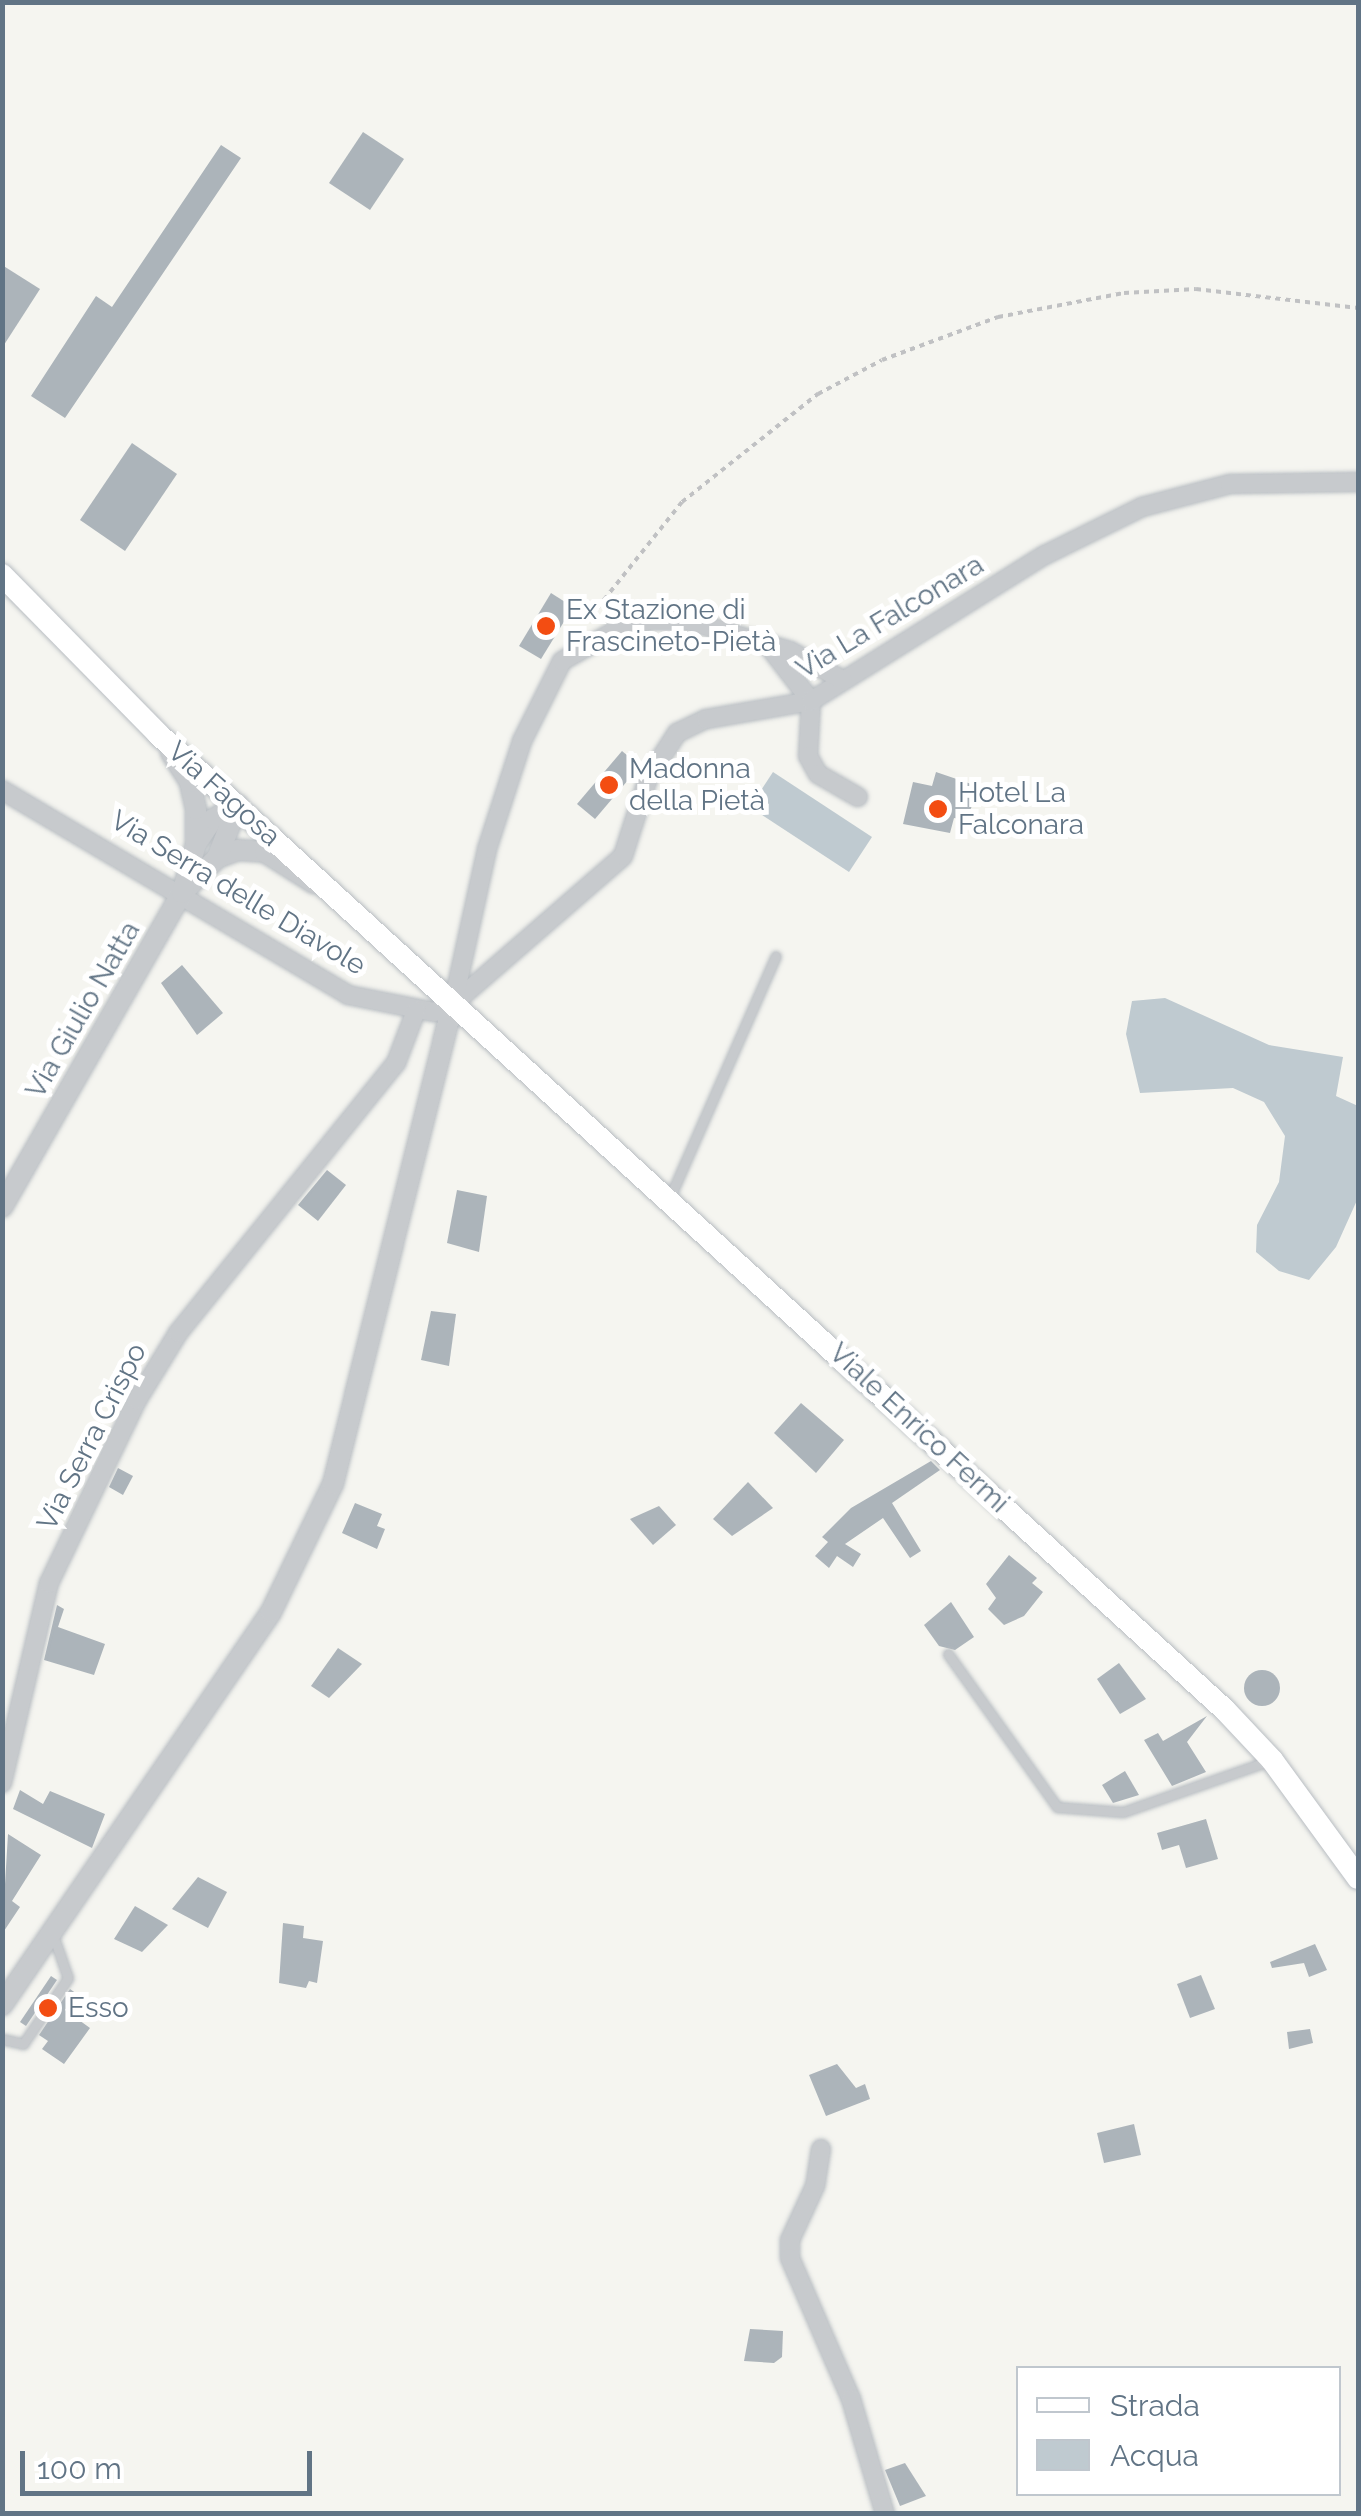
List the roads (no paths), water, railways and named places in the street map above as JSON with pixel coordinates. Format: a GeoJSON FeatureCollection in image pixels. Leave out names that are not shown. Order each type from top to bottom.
{"type":"FeatureCollection","features":[{"type":"Feature","properties":{"kind":"main road","name":"Via Fagosa"},"geometry":{"type":"LineString","coordinates":[[2,574],[158,734],[453,1004]]}},
{"type":"Feature","properties":{"kind":"main road","name":"Viale Enrico Fermi"},"geometry":{"type":"LineString","coordinates":[[453,1004],[1272,1760],[1358,1878]]}},
{"type":"Feature","properties":{"kind":"street","name":"Via La Falconara"},"geometry":{"type":"LineString","coordinates":[[453,1004],[632,846],[648,778],[677,733],[706,719],[811,701],[1045,555],[1142,508],[1230,484],[1358,482]]}},
{"type":"Feature","properties":{"kind":"street"},"geometry":{"type":"LineString","coordinates":[[2,2005],[272,1612],[333,1484],[453,1004],[487,848],[522,741],[562,662],[613,632],[650,620],[718,626],[843,680]]}},
{"type":"Feature","properties":{"kind":"street"},"geometry":{"type":"LineString","coordinates":[[768,645],[811,701],[808,756],[818,774],[858,797]]}},
{"type":"Feature","properties":{"kind":"street"},"geometry":{"type":"LineString","coordinates":[[158,734],[190,782],[196,844]]}},
{"type":"Feature","properties":{"kind":"street","name":"Via Serra delle Diavole"},"geometry":{"type":"LineString","coordinates":[[2,790],[182,893],[348,995],[416,1010],[453,1004]]}},
{"type":"Feature","properties":{"kind":"street"},"geometry":{"type":"LineString","coordinates":[[182,893],[196,844],[214,818],[238,805]]}},
{"type":"Feature","properties":{"kind":"street"},"geometry":{"type":"LineString","coordinates":[[182,893],[217,858],[238,805]]}},
{"type":"Feature","properties":{"kind":"street"},"geometry":{"type":"LineString","coordinates":[[217,858],[238,850],[265,852],[327,890]]}},
{"type":"Feature","properties":{"kind":"street","name":"Via Giulio Natta"},"geometry":{"type":"LineString","coordinates":[[2,1207],[182,893]]}},
{"type":"Feature","properties":{"kind":"street","name":"Via Serra Crispo"},"geometry":{"type":"LineString","coordinates":[[2,1783],[49,1583],[137,1400],[178,1333],[396,1063],[416,1010]]}},
{"type":"Feature","properties":{"kind":"street"},"geometry":{"type":"LineString","coordinates":[[821,2149],[815,2186],[790,2240],[790,2258],[851,2399],[885,2514]]}},
{"type":"Feature","properties":{"kind":"lane"},"geometry":{"type":"LineString","coordinates":[[669,1200],[776,956]]}},
{"type":"Feature","properties":{"kind":"lane"},"geometry":{"type":"LineString","coordinates":[[948,1654],[1057,1807],[1123,1812],[1272,1760]]}},
{"type":"Feature","properties":{"kind":"lane"},"geometry":{"type":"LineString","coordinates":[[2,2040],[23,2044],[68,1978],[52,1933]]}},
{"type":"Feature","properties":{"kind":"water"},"geometry":{"type":"Polygon","coordinates":[[[773,772],[872,837],[849,872],[750,807],[773,772]]]}},
{"type":"Feature","properties":{"kind":"water"},"geometry":{"type":"Polygon","coordinates":[[[1165,998],[1269,1045],[1343,1057],[1336,1096],[1358,1106],[1358,1198],[1336,1247],[1309,1280],[1279,1271],[1256,1252],[1257,1225],[1279,1182],[1285,1136],[1264,1102],[1233,1088],[1140,1093],[1126,1034],[1132,1001],[1165,998]]]}},
{"type":"Feature","properties":{"kind":"place","name":"Ex Stazione di Frascineto-Pietà"},"geometry":{"type":"Point","coordinates":[546,626]}},
{"type":"Feature","properties":{"kind":"place","name":"Madonna della Pietà"},"geometry":{"type":"Point","coordinates":[609,785]}},
{"type":"Feature","properties":{"kind":"place","name":"Hotel La Falconara"},"geometry":{"type":"Point","coordinates":[938,809]}},
{"type":"Feature","properties":{"kind":"place","name":"Esso"},"geometry":{"type":"Point","coordinates":[48,2008]}}]}
